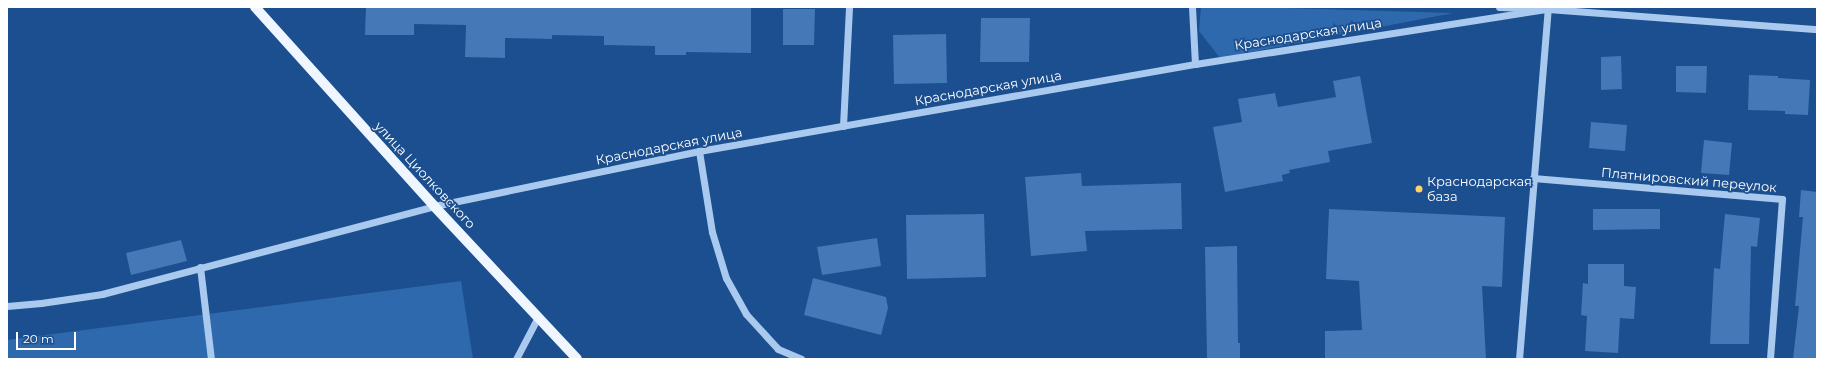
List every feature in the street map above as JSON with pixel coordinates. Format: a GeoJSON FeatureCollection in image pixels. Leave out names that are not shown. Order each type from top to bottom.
{"type":"FeatureCollection","features":[{"type":"Feature","properties":{"kind":"main road","name":"улица Циолковского"},"geometry":{"type":"LineString","coordinates":[[255,7],[434,206],[577,359]]}},
{"type":"Feature","properties":{"kind":"street"},"geometry":{"type":"LineString","coordinates":[[843,126],[849,7]]}},
{"type":"Feature","properties":{"kind":"street"},"geometry":{"type":"LineString","coordinates":[[1192,7],[1195,64]]}},
{"type":"Feature","properties":{"kind":"street","name":"Краснодарская улица"},"geometry":{"type":"LineString","coordinates":[[1499,7],[1548,8],[1817,29]]}},
{"type":"Feature","properties":{"kind":"street","name":"Краснодарская улица"},"geometry":{"type":"LineString","coordinates":[[7,306],[41,303],[102,294],[434,206],[699,151],[1195,64],[1548,8]]}},
{"type":"Feature","properties":{"kind":"street"},"geometry":{"type":"LineString","coordinates":[[1519,359],[1548,8]]}},
{"type":"Feature","properties":{"kind":"street"},"geometry":{"type":"LineString","coordinates":[[699,151],[712,232],[726,278],[746,314],[778,349],[801,359]]}},
{"type":"Feature","properties":{"kind":"street","name":"Платнировский переулок"},"geometry":{"type":"LineString","coordinates":[[1533,178],[1782,200],[1770,359]]}},
{"type":"Feature","properties":{"kind":"street"},"geometry":{"type":"LineString","coordinates":[[200,267],[211,359]]}},
{"type":"Feature","properties":{"kind":"street"},"geometry":{"type":"LineString","coordinates":[[516,359],[538,317]]}},
{"type":"Feature","properties":{"kind":"shaded area"},"geometry":{"type":"Polygon","coordinates":[[[1201,7],[1252,7],[1453,13],[1220,58],[1199,31],[1201,7]]]}},
{"type":"Feature","properties":{"kind":"shaded area"},"geometry":{"type":"Polygon","coordinates":[[[461,281],[473,359],[7,359],[7,340],[461,281]]]}},
{"type":"Feature","properties":{"kind":"building"},"geometry":{"type":"Polygon","coordinates":[[[366,7],[751,7],[751,53],[686,52],[686,55],[655,55],[655,46],[604,45],[604,36],[552,35],[552,39],[505,38],[505,58],[465,57],[466,25],[414,24],[414,35],[365,35],[366,7]]]}},
{"type":"Feature","properties":{"kind":"building"},"geometry":{"type":"Polygon","coordinates":[[[783,9],[815,9],[814,45],[783,45],[783,9]]]}},
{"type":"Feature","properties":{"kind":"building"},"geometry":{"type":"Polygon","coordinates":[[[981,18],[1030,18],[1029,62],[980,62],[981,18]]]}},
{"type":"Feature","properties":{"kind":"building"},"geometry":{"type":"Polygon","coordinates":[[[946,34],[947,83],[894,84],[893,35],[946,34]]]}},
{"type":"Feature","properties":{"kind":"building"},"geometry":{"type":"Polygon","coordinates":[[[1621,56],[1622,89],[1601,90],[1601,57],[1621,56]]]}},
{"type":"Feature","properties":{"kind":"building"},"geometry":{"type":"Polygon","coordinates":[[[1676,66],[1707,66],[1706,93],[1676,92],[1676,66]]]}},
{"type":"Feature","properties":{"kind":"building"},"geometry":{"type":"Polygon","coordinates":[[[1749,75],[1778,76],[1778,78],[1810,80],[1808,115],[1785,114],[1785,111],[1748,110],[1749,75]]]}},
{"type":"Feature","properties":{"kind":"building"},"geometry":{"type":"Polygon","coordinates":[[[1360,76],[1372,143],[1328,151],[1330,162],[1289,170],[1290,173],[1282,175],[1283,181],[1225,192],[1213,127],[1242,122],[1238,99],[1275,93],[1278,107],[1336,97],[1333,81],[1360,76]]]}},
{"type":"Feature","properties":{"kind":"building"},"geometry":{"type":"Polygon","coordinates":[[[1591,122],[1627,125],[1625,151],[1589,148],[1591,122]]]}},
{"type":"Feature","properties":{"kind":"building"},"geometry":{"type":"Polygon","coordinates":[[[1704,140],[1732,143],[1729,175],[1701,173],[1704,140]]]}},
{"type":"Feature","properties":{"kind":"building"},"geometry":{"type":"Polygon","coordinates":[[[1081,173],[1082,186],[1181,183],[1182,229],[1085,231],[1087,251],[1031,256],[1025,177],[1081,173]]]}},
{"type":"Feature","properties":{"kind":"building"},"geometry":{"type":"Polygon","coordinates":[[[1801,190],[1817,192],[1817,359],[1793,359],[1799,306],[1795,306],[1803,217],[1799,217],[1801,190]]]}},
{"type":"Feature","properties":{"kind":"building"},"geometry":{"type":"Polygon","coordinates":[[[1329,209],[1505,217],[1502,287],[1482,286],[1486,359],[1325,359],[1325,331],[1362,330],[1359,281],[1326,279],[1329,209]]]}},
{"type":"Feature","properties":{"kind":"building"},"geometry":{"type":"Polygon","coordinates":[[[1593,209],[1660,209],[1660,229],[1593,230],[1593,209]]]}},
{"type":"Feature","properties":{"kind":"building"},"geometry":{"type":"Polygon","coordinates":[[[984,214],[986,277],[907,279],[906,215],[984,214]]]}},
{"type":"Feature","properties":{"kind":"building"},"geometry":{"type":"Polygon","coordinates":[[[1725,214],[1760,218],[1757,247],[1751,246],[1749,344],[1710,344],[1714,268],[1720,269],[1725,214]]]}},
{"type":"Feature","properties":{"kind":"building"},"geometry":{"type":"Polygon","coordinates":[[[877,238],[881,266],[822,275],[817,247],[877,238]]]}},
{"type":"Feature","properties":{"kind":"building"},"geometry":{"type":"Polygon","coordinates":[[[181,240],[187,261],[131,275],[126,253],[181,240]]]}},
{"type":"Feature","properties":{"kind":"building"},"geometry":{"type":"Polygon","coordinates":[[[1237,246],[1238,343],[1240,343],[1240,359],[1207,359],[1205,247],[1237,246]]]}},
{"type":"Feature","properties":{"kind":"building"},"geometry":{"type":"Polygon","coordinates":[[[1588,264],[1624,264],[1624,286],[1636,287],[1634,319],[1620,318],[1618,353],[1585,351],[1587,316],[1581,315],[1583,283],[1588,284],[1588,264]]]}},
{"type":"Feature","properties":{"kind":"building"},"geometry":{"type":"Polygon","coordinates":[[[813,278],[886,297],[888,308],[881,335],[804,315],[813,278]]]}},
{"type":"Feature","properties":{"kind":"place","name":"Краснодарская база"},"geometry":{"type":"Point","coordinates":[1419,189]}}]}
